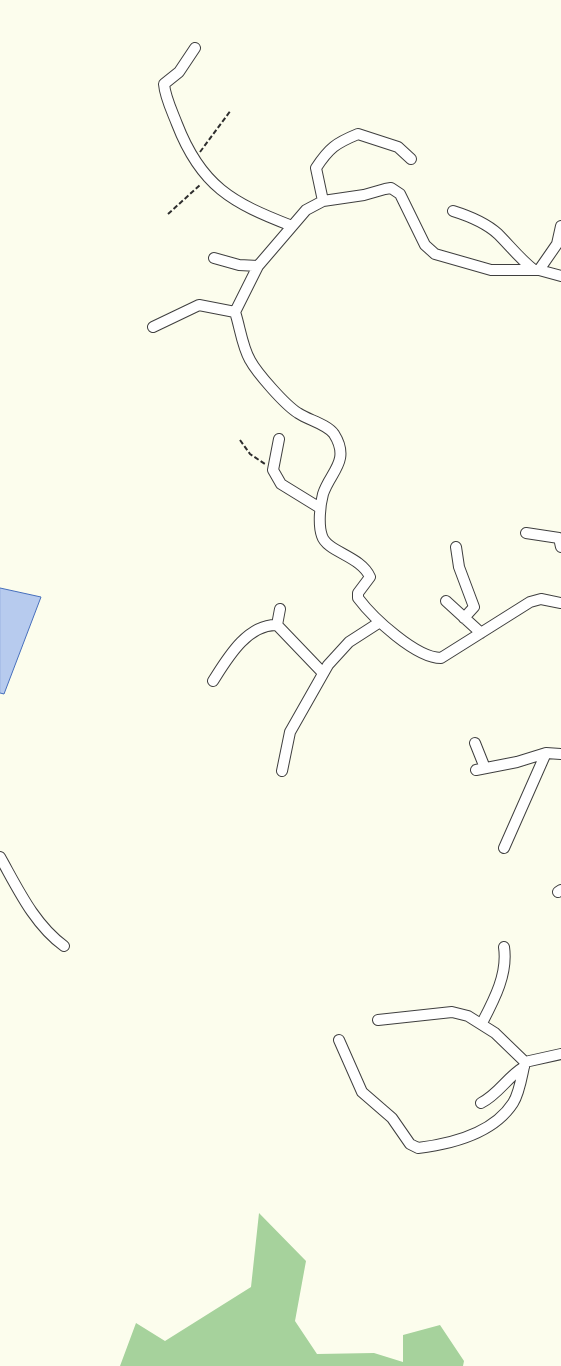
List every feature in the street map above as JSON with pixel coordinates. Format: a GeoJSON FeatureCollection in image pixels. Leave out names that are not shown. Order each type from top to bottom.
{"type":"FeatureCollection","features":[{"type":"Feature","properties":{"kind":"street"},"geometry":{"type":"LineString","coordinates":[[195,48],[179,72],[164,84],[164,90],[184,143],[194,160],[221,191],[256,212],[292,226]]}},
{"type":"Feature","properties":{"kind":"street"},"geometry":{"type":"LineString","coordinates":[[322,201],[316,168],[327,151],[337,143],[358,134],[398,147],[411,159]]}},
{"type":"Feature","properties":{"kind":"street"},"geometry":{"type":"LineString","coordinates":[[561,276],[536,270],[491,270],[435,254],[425,245],[400,194],[391,188],[364,196],[322,201],[306,210],[258,266],[235,312],[250,359],[288,406],[333,433],[340,448],[337,470],[323,493],[320,508],[322,536],[331,547],[350,556],[367,572],[370,577],[358,593],[358,598],[380,622],[419,651],[433,658],[447,655],[530,602],[541,600],[561,603]]}},
{"type":"Feature","properties":{"kind":"street"},"geometry":{"type":"LineString","coordinates":[[453,211],[477,220],[497,233],[519,259],[536,270]]}},
{"type":"Feature","properties":{"kind":"street"},"geometry":{"type":"LineString","coordinates":[[536,270],[557,244],[561,226]]}},
{"type":"Feature","properties":{"kind":"street"},"geometry":{"type":"LineString","coordinates":[[214,258],[239,265],[258,266]]}},
{"type":"Feature","properties":{"kind":"street"},"geometry":{"type":"LineString","coordinates":[[153,327],[199,305],[235,312]]}},
{"type":"Feature","properties":{"kind":"street"},"geometry":{"type":"LineString","coordinates":[[279,439],[273,470],[281,484],[320,508]]}},
{"type":"Feature","properties":{"kind":"street"},"geometry":{"type":"LineString","coordinates":[[526,533],[560,539]]}},
{"type":"Feature","properties":{"kind":"street"},"geometry":{"type":"LineString","coordinates":[[456,547],[459,567],[473,600],[474,607],[464,618]]}},
{"type":"Feature","properties":{"kind":"street"},"geometry":{"type":"LineString","coordinates":[[446,601],[481,633]]}},
{"type":"Feature","properties":{"kind":"street"},"geometry":{"type":"LineString","coordinates":[[277,625],[280,609]]}},
{"type":"Feature","properties":{"kind":"street"},"geometry":{"type":"LineString","coordinates":[[282,771],[290,732],[323,673],[349,642],[380,622]]}},
{"type":"Feature","properties":{"kind":"street"},"geometry":{"type":"LineString","coordinates":[[213,680],[231,652],[247,637],[268,625],[277,625],[323,673]]}},
{"type":"Feature","properties":{"kind":"street"},"geometry":{"type":"LineString","coordinates":[[475,743],[481,769],[517,762],[546,753],[561,754]]}},
{"type":"Feature","properties":{"kind":"street"},"geometry":{"type":"LineString","coordinates":[[504,848],[546,753]]}},
{"type":"Feature","properties":{"kind":"street"},"geometry":{"type":"LineString","coordinates":[[0,857],[28,907],[47,934],[64,946]]}},
{"type":"Feature","properties":{"kind":"street"},"geometry":{"type":"LineString","coordinates":[[482,1023],[492,1004],[506,963],[504,947]]}},
{"type":"Feature","properties":{"kind":"street"},"geometry":{"type":"LineString","coordinates":[[378,1020],[452,1012],[482,1023],[524,1064]]}},
{"type":"Feature","properties":{"kind":"street"},"geometry":{"type":"LineString","coordinates":[[339,1040],[362,1092],[392,1118],[410,1144],[418,1148],[464,1140],[492,1123],[513,1103],[524,1064]]}},
{"type":"Feature","properties":{"kind":"street"},"geometry":{"type":"LineString","coordinates":[[481,1104],[494,1097],[524,1064],[561,1054]]}},
{"type":"Feature","properties":{"kind":"path"},"geometry":{"type":"LineString","coordinates":[[194,160],[231,110]]}},
{"type":"Feature","properties":{"kind":"path"},"geometry":{"type":"LineString","coordinates":[[168,214],[208,178]]}},
{"type":"Feature","properties":{"kind":"path"},"geometry":{"type":"LineString","coordinates":[[240,440],[250,454],[273,470]]}},
{"type":"Feature","properties":{"kind":"green space"},"geometry":{"type":"Polygon","coordinates":[[[259,1213],[306,1261],[295,1321],[317,1354],[374,1353],[403,1362],[403,1335],[440,1325],[464,1361],[463,1366],[120,1366],[136,1323],[165,1341],[251,1287],[259,1213]]]}},
{"type":"Feature","properties":{"kind":"water"},"geometry":{"type":"Polygon","coordinates":[[[0,588],[41,597],[4,694],[0,693],[0,588]]]}}]}
